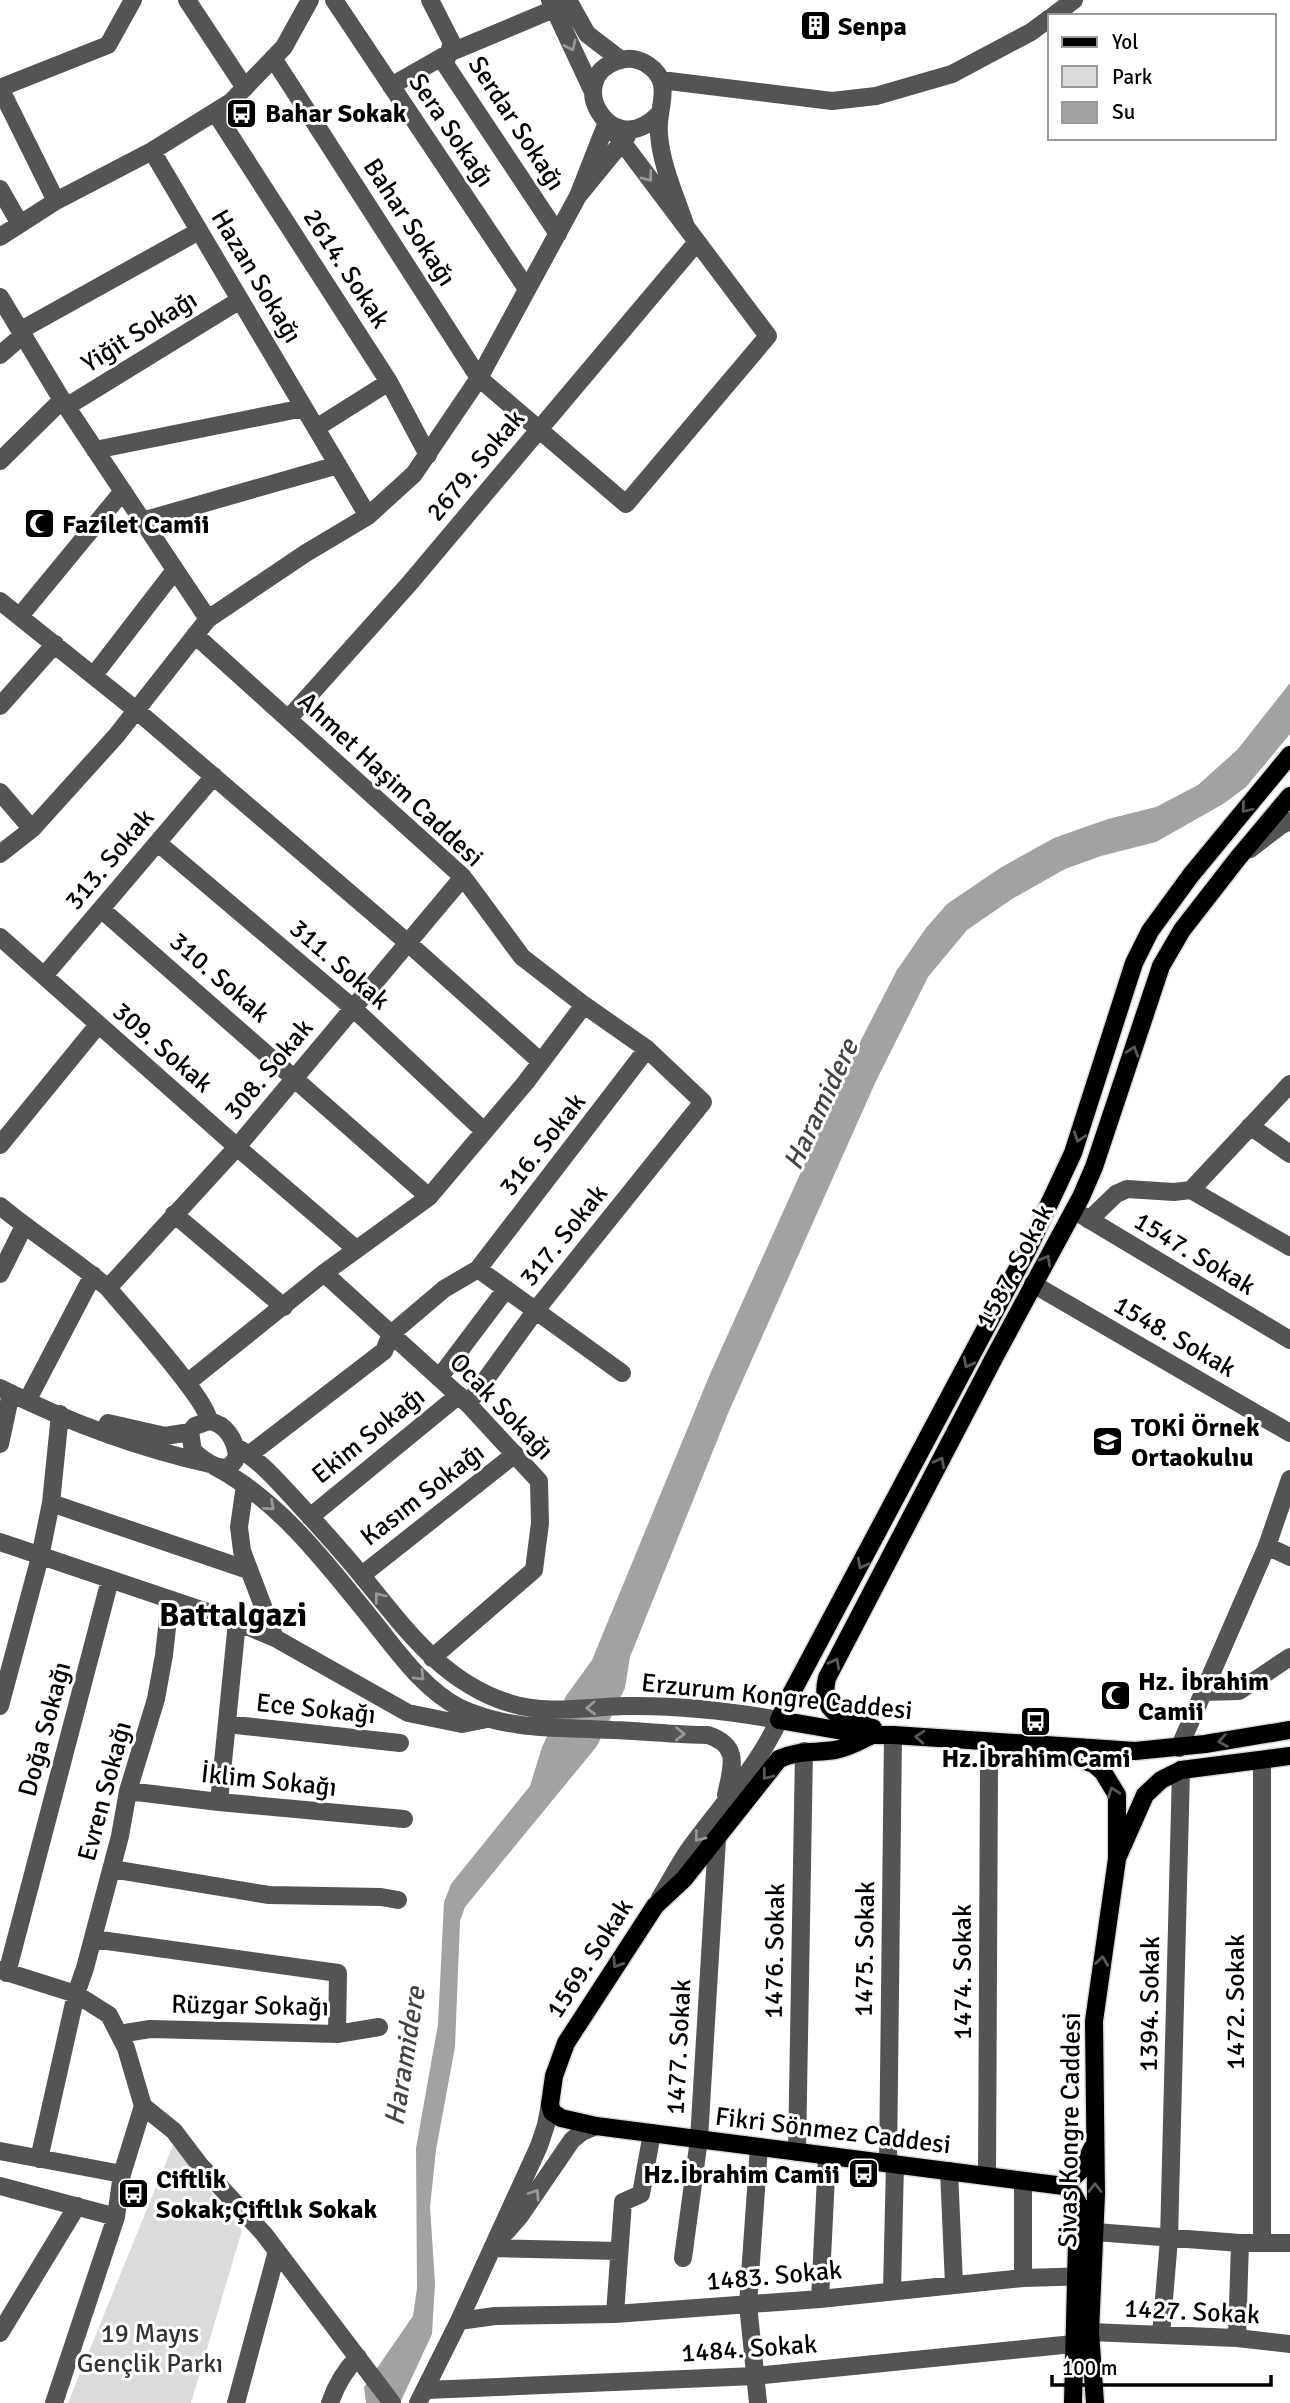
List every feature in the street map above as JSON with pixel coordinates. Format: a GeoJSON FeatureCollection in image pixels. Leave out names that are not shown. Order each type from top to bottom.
{"type":"FeatureCollection","features":[{"type":"Feature","properties":{"kind":"main road","name":"1587. Sokak"},"geometry":{"type":"LineString","coordinates":[[779,1720],[1022,1261],[1073,1153],[1134,963],[1150,931],[1191,875],[1290,755]]}},
{"type":"Feature","properties":{"kind":"main road","name":"1587. Sokak"},"geometry":{"type":"LineString","coordinates":[[893,1735],[837,1714],[829,1707],[824,1697],[827,1678],[1033,1284],[1081,1215],[1094,1167],[1161,966],[1182,930],[1290,796]]}},
{"type":"Feature","properties":{"kind":"main road","name":"Erzurum Kongre Caddesi"},"geometry":{"type":"LineString","coordinates":[[779,1720],[872,1735],[1135,1751],[1179,1748],[1290,1730]]}},
{"type":"Feature","properties":{"kind":"main road"},"geometry":{"type":"LineString","coordinates":[[655,1906],[684,1879],[779,1759],[792,1753],[847,1747],[872,1735]]}},
{"type":"Feature","properties":{"kind":"main road","name":"Sivas Kongre Caddesi"},"geometry":{"type":"LineString","coordinates":[[1037,1746],[1094,1764],[1103,1772],[1117,1795],[1117,1859],[1094,2021],[1095,2143],[1084,2276],[1073,2344],[1073,2403]]}},
{"type":"Feature","properties":{"kind":"main road"},"geometry":{"type":"LineString","coordinates":[[1181,1770],[1290,1756]]}},
{"type":"Feature","properties":{"kind":"main road","name":"Sivas Kongre Caddesi"},"geometry":{"type":"LineString","coordinates":[[1117,1859],[1144,1795],[1161,1780],[1181,1770]]}},
{"type":"Feature","properties":{"kind":"main road","name":"1569. Sokak"},"geometry":{"type":"LineString","coordinates":[[550,2104],[554,2076],[565,2043],[655,1906]]}},
{"type":"Feature","properties":{"kind":"main road","name":"Fikri Sönmez Caddesi"},"geometry":{"type":"LineString","coordinates":[[550,2104],[552,2112],[561,2118],[596,2126],[1064,2186]]}},
{"type":"Feature","properties":{"kind":"main road"},"geometry":{"type":"LineString","coordinates":[[1064,2186],[1081,2170],[1095,2143]]}},
{"type":"Feature","properties":{"kind":"main road","name":"Sivas Kongre Caddesi"},"geometry":{"type":"LineString","coordinates":[[1064,2186],[1078,2203],[1086,2232]]}},
{"type":"Feature","properties":{"kind":"main road","name":"Sivas Kongre Caddesi"},"geometry":{"type":"LineString","coordinates":[[1084,2276],[1095,2403]]}},
{"type":"Feature","properties":{"kind":"street"},"geometry":{"type":"LineString","coordinates":[[0,237],[56,201],[152,151],[231,102],[284,47],[310,0]]}},
{"type":"Feature","properties":{"kind":"street","name":"Sera Sokağı"},"geometry":{"type":"LineString","coordinates":[[334,0],[527,289]]}},
{"type":"Feature","properties":{"kind":"street","name":"Serdar Sokağı"},"geometry":{"type":"LineString","coordinates":[[430,0],[452,43],[445,64],[558,234]]}},
{"type":"Feature","properties":{"kind":"street"},"geometry":{"type":"LineString","coordinates":[[1056,14],[1074,0]]}},
{"type":"Feature","properties":{"kind":"street"},"geometry":{"type":"LineString","coordinates":[[56,201],[0,88],[108,45],[129,3]]}},
{"type":"Feature","properties":{"kind":"street"},"geometry":{"type":"LineString","coordinates":[[391,86],[449,52],[557,3]]}},
{"type":"Feature","properties":{"kind":"street"},"geometry":{"type":"LineString","coordinates":[[557,3],[587,34],[621,60]]}},
{"type":"Feature","properties":{"kind":"street"},"geometry":{"type":"LineString","coordinates":[[557,3],[593,92],[594,104],[599,114],[697,242]]}},
{"type":"Feature","properties":{"kind":"street"},"geometry":{"type":"LineString","coordinates":[[195,4],[245,88]]}},
{"type":"Feature","properties":{"kind":"street"},"geometry":{"type":"LineString","coordinates":[[661,80],[832,101],[876,96],[952,74],[1031,33],[1048,20]]}},
{"type":"Feature","properties":{"kind":"street","name":"Bahar Sokağı"},"geometry":{"type":"LineString","coordinates":[[273,58],[479,378],[626,504],[768,336],[697,242]]}},
{"type":"Feature","properties":{"kind":"street"},"geometry":{"type":"LineString","coordinates":[[593,92],[602,71],[621,60],[645,62],[661,80],[664,91],[659,114],[659,135],[686,227]]}},
{"type":"Feature","properties":{"kind":"street","name":"2614. Sokak"},"geometry":{"type":"LineString","coordinates":[[215,112],[389,382],[428,455]]}},
{"type":"Feature","properties":{"kind":"street"},"geometry":{"type":"LineString","coordinates":[[578,196],[621,142],[659,114]]}},
{"type":"Feature","properties":{"kind":"street"},"geometry":{"type":"LineString","coordinates":[[607,122],[617,128],[637,129]]}},
{"type":"Feature","properties":{"kind":"street"},"geometry":{"type":"LineString","coordinates":[[0,854],[32,829],[116,736],[208,619],[306,553],[368,516],[414,474],[479,378],[558,234],[578,196],[607,122]]}},
{"type":"Feature","properties":{"kind":"street","name":"Hazan Sokağı"},"geometry":{"type":"LineString","coordinates":[[152,151],[368,516]]}},
{"type":"Feature","properties":{"kind":"street"},"geometry":{"type":"LineString","coordinates":[[0,189],[20,224]]}},
{"type":"Feature","properties":{"kind":"street"},"geometry":{"type":"LineString","coordinates":[[0,355],[21,333],[199,231]]}},
{"type":"Feature","properties":{"kind":"street","name":"2679. Sokak"},"geometry":{"type":"LineString","coordinates":[[288,719],[410,584],[697,242]]}},
{"type":"Feature","properties":{"kind":"street"},"geometry":{"type":"LineString","coordinates":[[0,298],[64,404],[208,619]]}},
{"type":"Feature","properties":{"kind":"street","name":"Yiğit Sokağı"},"geometry":{"type":"LineString","coordinates":[[0,461],[64,404],[240,300]]}},
{"type":"Feature","properties":{"kind":"street"},"geometry":{"type":"LineString","coordinates":[[316,428],[389,382]]}},
{"type":"Feature","properties":{"kind":"street"},"geometry":{"type":"LineString","coordinates":[[95,450],[304,408]]}},
{"type":"Feature","properties":{"kind":"street"},"geometry":{"type":"LineString","coordinates":[[142,521],[338,465]]}},
{"type":"Feature","properties":{"kind":"street"},"geometry":{"type":"LineString","coordinates":[[20,616],[123,491]]}},
{"type":"Feature","properties":{"kind":"street"},"geometry":{"type":"LineString","coordinates":[[94,675],[175,570]]}},
{"type":"Feature","properties":{"kind":"street"},"geometry":{"type":"LineString","coordinates":[[0,601],[94,675],[214,776],[541,1062]]}},
{"type":"Feature","properties":{"kind":"street","name":"Ahmet Haşim Caddesi"},"geometry":{"type":"LineString","coordinates":[[195,635],[463,877],[522,957],[647,1049],[703,1102]]}},
{"type":"Feature","properties":{"kind":"street"},"geometry":{"type":"LineString","coordinates":[[0,706],[55,644]]}},
{"type":"Feature","properties":{"kind":"street","name":"313. Sokak"},"geometry":{"type":"LineString","coordinates":[[44,976],[214,776]]}},
{"type":"Feature","properties":{"kind":"street"},"geometry":{"type":"LineString","coordinates":[[0,792],[32,829]]}},
{"type":"Feature","properties":{"kind":"street"},"geometry":{"type":"LineString","coordinates":[[1238,858],[1290,821]]}},
{"type":"Feature","properties":{"kind":"street","name":"311. Sokak"},"geometry":{"type":"LineString","coordinates":[[158,843],[353,1008],[484,1131]]}},
{"type":"Feature","properties":{"kind":"street","name":"308. Sokak"},"geometry":{"type":"LineString","coordinates":[[108,1288],[237,1147],[463,877]]}},
{"type":"Feature","properties":{"kind":"street","name":"310. Sokak"},"geometry":{"type":"LineString","coordinates":[[101,909],[429,1197]]}},
{"type":"Feature","properties":{"kind":"street","name":"309. Sokak"},"geometry":{"type":"LineString","coordinates":[[0,937],[356,1249]]}},
{"type":"Feature","properties":{"kind":"street"},"geometry":{"type":"LineString","coordinates":[[187,1383],[324,1273],[429,1197],[541,1062],[584,1005]]}},
{"type":"Feature","properties":{"kind":"street"},"geometry":{"type":"LineString","coordinates":[[0,1145],[98,1025]]}},
{"type":"Feature","properties":{"kind":"street","name":"316. Sokak"},"geometry":{"type":"LineString","coordinates":[[478,1269],[647,1049]]}},
{"type":"Feature","properties":{"kind":"street"},"geometry":{"type":"LineString","coordinates":[[1191,1190],[1290,1084]]}},
{"type":"Feature","properties":{"kind":"street","name":"317. Sokak"},"geometry":{"type":"LineString","coordinates":[[463,1399],[703,1102]]}},
{"type":"Feature","properties":{"kind":"street"},"geometry":{"type":"LineString","coordinates":[[1250,1126],[1290,1154]]}},
{"type":"Feature","properties":{"kind":"street"},"geometry":{"type":"LineString","coordinates":[[1081,1215],[1127,1189],[1174,1192],[1191,1190],[1290,1247]]}},
{"type":"Feature","properties":{"kind":"street"},"geometry":{"type":"LineString","coordinates":[[0,1206],[108,1288],[187,1383],[204,1407],[209,1420],[223,1426],[243,1451]]}},
{"type":"Feature","properties":{"kind":"street"},"geometry":{"type":"LineString","coordinates":[[174,1214],[284,1307]]}},
{"type":"Feature","properties":{"kind":"street","name":"1547. Sokak"},"geometry":{"type":"LineString","coordinates":[[1081,1215],[1290,1340]]}},
{"type":"Feature","properties":{"kind":"street"},"geometry":{"type":"LineString","coordinates":[[0,1274],[23,1226]]}},
{"type":"Feature","properties":{"kind":"street"},"geometry":{"type":"LineString","coordinates":[[13,1394],[152,1449],[222,1468],[384,1351],[391,1334],[444,1289],[478,1269],[622,1373]]}},
{"type":"Feature","properties":{"kind":"street","name":"Ocak Sokağı"},"geometry":{"type":"LineString","coordinates":[[324,1273],[463,1399],[539,1481],[540,1523],[534,1570],[432,1658]]}},
{"type":"Feature","properties":{"kind":"street"},"geometry":{"type":"LineString","coordinates":[[0,1444],[13,1394],[93,1275]]}},
{"type":"Feature","properties":{"kind":"street","name":"1548. Sokak"},"geometry":{"type":"LineString","coordinates":[[1033,1284],[1290,1433]]}},
{"type":"Feature","properties":{"kind":"street"},"geometry":{"type":"LineString","coordinates":[[439,1378],[506,1289]]}},
{"type":"Feature","properties":{"kind":"street","name":"Ekim Sokağı"},"geometry":{"type":"LineString","coordinates":[[310,1517],[463,1399]]}},
{"type":"Feature","properties":{"kind":"street"},"geometry":{"type":"LineString","coordinates":[[60,1414],[165,1436],[190,1432],[195,1426],[209,1420]]}},
{"type":"Feature","properties":{"kind":"street"},"geometry":{"type":"LineString","coordinates":[[0,1706],[40,1557],[51,1503],[60,1414]]}},
{"type":"Feature","properties":{"kind":"street"},"geometry":{"type":"LineString","coordinates":[[190,1432],[193,1451],[212,1465]]}},
{"type":"Feature","properties":{"kind":"street","name":"Erzurum Kongre Caddesi"},"geometry":{"type":"LineString","coordinates":[[243,1451],[310,1517],[432,1658],[472,1686],[508,1703],[527,1707],[553,1709],[629,1706],[741,1713],[779,1720]]}},
{"type":"Feature","properties":{"kind":"street","name":"Kasım Sokağı"},"geometry":{"type":"LineString","coordinates":[[362,1575],[514,1454]]}},
{"type":"Feature","properties":{"kind":"street","name":"Erzurum Kongre Caddesi"},"geometry":{"type":"LineString","coordinates":[[212,1465],[245,1485],[278,1512],[406,1661],[447,1701],[487,1719],[540,1728],[708,1735],[721,1739],[730,1750],[733,1762],[724,1805]]}},
{"type":"Feature","properties":{"kind":"street"},"geometry":{"type":"LineString","coordinates":[[1179,1748],[1267,1546],[1290,1479]]}},
{"type":"Feature","properties":{"kind":"street"},"geometry":{"type":"LineString","coordinates":[[245,1485],[239,1527],[248,1570],[275,1638]]}},
{"type":"Feature","properties":{"kind":"street"},"geometry":{"type":"LineString","coordinates":[[51,1503],[248,1570]]}},
{"type":"Feature","properties":{"kind":"street"},"geometry":{"type":"LineString","coordinates":[[0,1542],[237,1622],[275,1638],[408,1713],[462,1724],[487,1719]]}},
{"type":"Feature","properties":{"kind":"street"},"geometry":{"type":"LineString","coordinates":[[1267,1546],[1290,1557]]}},
{"type":"Feature","properties":{"kind":"street","name":"Doğa Sokağı"},"geometry":{"type":"LineString","coordinates":[[4,1971],[110,1580]]}},
{"type":"Feature","properties":{"kind":"street","name":"Evren Sokağı"},"geometry":{"type":"LineString","coordinates":[[39,2159],[76,1994],[120,1836],[128,1791],[143,1749],[156,1699],[170,1600]]}},
{"type":"Feature","properties":{"kind":"street"},"geometry":{"type":"LineString","coordinates":[[219,1802],[237,1622]]}},
{"type":"Feature","properties":{"kind":"street"},"geometry":{"type":"LineString","coordinates":[[1203,1692],[1239,1692],[1290,1657]]}},
{"type":"Feature","properties":{"kind":"street","name":"1569. Sokak"},"geometry":{"type":"LineString","coordinates":[[655,1906],[688,1852],[724,1805],[779,1720]]}},
{"type":"Feature","properties":{"kind":"street","name":"Ece Sokağı"},"geometry":{"type":"LineString","coordinates":[[227,1724],[400,1743]]}},
{"type":"Feature","properties":{"kind":"street","name":"1475. Sokak"},"geometry":{"type":"LineString","coordinates":[[892,2291],[893,1735]]}},
{"type":"Feature","properties":{"kind":"street","name":"1476. Sokak"},"geometry":{"type":"LineString","coordinates":[[797,2152],[804,1751]]}},
{"type":"Feature","properties":{"kind":"street","name":"1472. Sokak"},"geometry":{"type":"LineString","coordinates":[[1262,1760],[1262,2243]]}},
{"type":"Feature","properties":{"kind":"street","name":"1474. Sokak"},"geometry":{"type":"LineString","coordinates":[[987,2176],[989,1767]]}},
{"type":"Feature","properties":{"kind":"street","name":"1394. Sokak"},"geometry":{"type":"LineString","coordinates":[[1161,2335],[1169,2239],[1181,1770]]}},
{"type":"Feature","properties":{"kind":"street","name":"İklim Sokağı"},"geometry":{"type":"LineString","coordinates":[[128,1791],[404,1819]]}},
{"type":"Feature","properties":{"kind":"street","name":"1477. Sokak"},"geometry":{"type":"LineString","coordinates":[[683,2258],[699,2139],[717,1839]]}},
{"type":"Feature","properties":{"kind":"street"},"geometry":{"type":"LineString","coordinates":[[111,1869],[269,1895],[398,1900]]}},
{"type":"Feature","properties":{"kind":"street"},"geometry":{"type":"LineString","coordinates":[[93,1939],[338,1973],[338,2034]]}},
{"type":"Feature","properties":{"kind":"street"},"geometry":{"type":"LineString","coordinates":[[4,1971],[76,1994],[109,2015],[126,2049],[143,2106],[122,2174],[116,2217],[54,2403]]}},
{"type":"Feature","properties":{"kind":"street","name":"Rüzgar Sokağı"},"geometry":{"type":"LineString","coordinates":[[119,2034],[150,2029],[338,2034],[379,2026]]}},
{"type":"Feature","properties":{"kind":"street","name":"1569. Sokak"},"geometry":{"type":"LineString","coordinates":[[422,2396],[539,2146],[550,2104]]}},
{"type":"Feature","properties":{"kind":"street"},"geometry":{"type":"LineString","coordinates":[[143,2106],[174,2131],[199,2164],[277,2251],[392,2403]]}},
{"type":"Feature","properties":{"kind":"street","name":"1569. Sokak"},"geometry":{"type":"LineString","coordinates":[[492,2248],[520,2216],[572,2140],[596,2126]]}},
{"type":"Feature","properties":{"kind":"street"},"geometry":{"type":"LineString","coordinates":[[615,2314],[623,2202],[641,2194],[652,2133]]}},
{"type":"Feature","properties":{"kind":"street"},"geometry":{"type":"LineString","coordinates":[[758,2403],[748,2304],[759,2147]]}},
{"type":"Feature","properties":{"kind":"street"},"geometry":{"type":"LineString","coordinates":[[0,2151],[122,2174]]}},
{"type":"Feature","properties":{"kind":"street"},"geometry":{"type":"LineString","coordinates":[[820,2298],[828,2156]]}},
{"type":"Feature","properties":{"kind":"street"},"geometry":{"type":"LineString","coordinates":[[949,2171],[954,2284]]}},
{"type":"Feature","properties":{"kind":"street"},"geometry":{"type":"LineString","coordinates":[[1023,2181],[1023,2278]]}},
{"type":"Feature","properties":{"kind":"street"},"geometry":{"type":"LineString","coordinates":[[0,2186],[116,2217]]}},
{"type":"Feature","properties":{"kind":"street"},"geometry":{"type":"LineString","coordinates":[[0,2333],[77,2206]]}},
{"type":"Feature","properties":{"kind":"street"},"geometry":{"type":"LineString","coordinates":[[1086,2232],[1240,2243],[1290,2243]]}},
{"type":"Feature","properties":{"kind":"street"},"geometry":{"type":"LineString","coordinates":[[1237,2338],[1240,2243]]}},
{"type":"Feature","properties":{"kind":"street"},"geometry":{"type":"LineString","coordinates":[[492,2248],[619,2251]]}},
{"type":"Feature","properties":{"kind":"street"},"geometry":{"type":"LineString","coordinates":[[236,2403],[277,2251]]}},
{"type":"Feature","properties":{"kind":"street","name":"1483. Sokak"},"geometry":{"type":"LineString","coordinates":[[459,2320],[495,2316],[615,2314],[1023,2278],[1084,2276]]}},
{"type":"Feature","properties":{"kind":"street","name":"1427. Sokak"},"geometry":{"type":"LineString","coordinates":[[1090,2332],[1237,2338],[1290,2344]]}},
{"type":"Feature","properties":{"kind":"street","name":"1484. Sokak"},"geometry":{"type":"LineString","coordinates":[[422,2396],[755,2376],[1073,2344]]}},
{"type":"Feature","properties":{"kind":"street"},"geometry":{"type":"LineString","coordinates":[[330,2403],[335,2388],[358,2357]]}},
{"type":"Feature","properties":{"kind":"green space","name":"19 Mayıs Gençlik Parkı"},"geometry":{"type":"Polygon","coordinates":[[[173,2145],[242,2230],[191,2403],[68,2403],[173,2145]]]}},
{"type":"Feature","properties":{"kind":"water"},"geometry":{"type":"Polygon","coordinates":[[[1290,683],[1290,734],[1246,787],[1223,804],[1156,842],[1101,856],[1065,869],[1012,899],[967,930],[928,977],[876,1081],[729,1411],[630,1657],[625,1688],[597,1746],[465,1907],[460,1921],[455,2047],[436,2150],[430,2207],[435,2283],[432,2334],[400,2403],[366,2403],[364,2387],[413,2316],[417,2288],[416,2148],[438,2024],[444,1902],[451,1884],[530,1786],[542,1747],[566,1696],[592,1660],[710,1374],[862,1038],[897,970],[926,928],[947,904],[1000,868],[1054,838],[1108,819],[1156,807],[1198,785],[1237,750],[1290,683]]]}},
{"type":"Feature","properties":{"kind":"place","name":"Senpa"},"geometry":{"type":"Point","coordinates":[815,26]}},
{"type":"Feature","properties":{"kind":"place","name":"Bahar Sokak"},"geometry":{"type":"Point","coordinates":[242,113]}},
{"type":"Feature","properties":{"kind":"place","name":"Fazilet Camii"},"geometry":{"type":"Point","coordinates":[39,524]}},
{"type":"Feature","properties":{"kind":"place","name":"TOKİ Örnek Ortaokulıu"},"geometry":{"type":"Point","coordinates":[1108,1442]}},
{"type":"Feature","properties":{"kind":"place","name":"Hz. İbrahim Camii"},"geometry":{"type":"Point","coordinates":[1115,1696]}},
{"type":"Feature","properties":{"kind":"place","name":"Hz.İbrahim Cami"},"geometry":{"type":"Point","coordinates":[1036,1722]}},
{"type":"Feature","properties":{"kind":"place","name":"Hz.İbrahim Camii"},"geometry":{"type":"Point","coordinates":[863,2174]}},
{"type":"Feature","properties":{"kind":"place","name":"Ciftlik Sokak;Çiftlık Sokak"},"geometry":{"type":"Point","coordinates":[133,2194]}},
{"type":"Feature","properties":{"kind":"district","name":"Battalgazi"},"geometry":{"type":"Point","coordinates":[233,1614]}},
{"type":"Feature","properties":{"kind":"water label","name":"Haramidere"},"geometry":{"type":"Point","coordinates":[820,1104]}},
{"type":"Feature","properties":{"kind":"water label","name":"Haramidere"},"geometry":{"type":"Point","coordinates":[404,2056]}}]}
